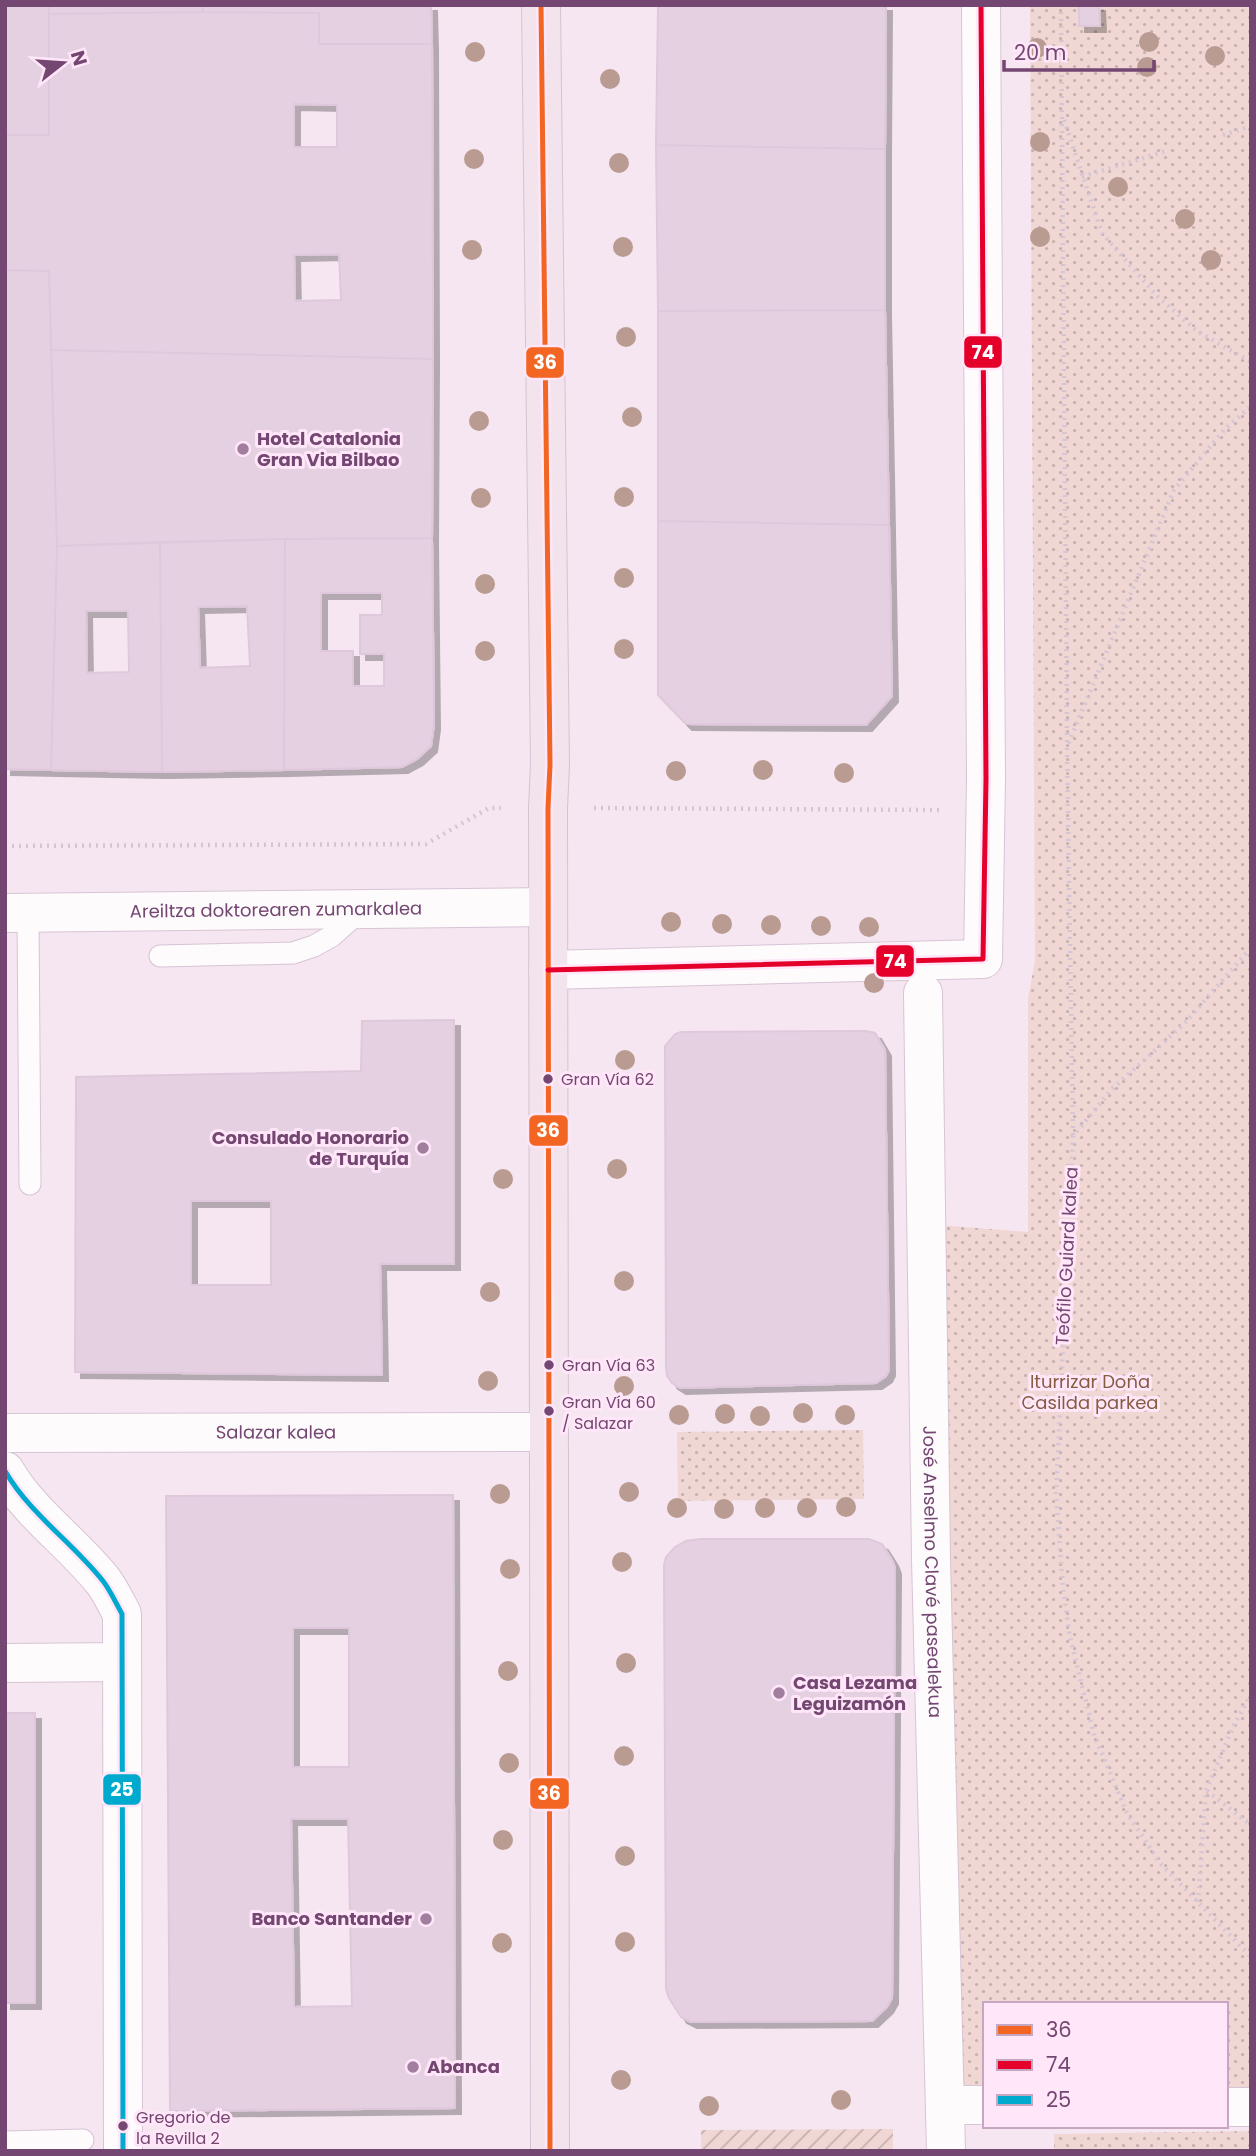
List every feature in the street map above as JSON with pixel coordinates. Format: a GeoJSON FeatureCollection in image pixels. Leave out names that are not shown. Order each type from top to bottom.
{"type":"FeatureCollection","features":[{"type":"Feature","properties":{"kind":"main road"},"geometry":{"type":"LineString","coordinates":[[541,5],[550,765],[550,2151]]}},
{"type":"Feature","properties":{"kind":"street"},"geometry":{"type":"LineString","coordinates":[[548,970],[983,959],[981,5]]}},
{"type":"Feature","properties":{"kind":"street","name":"Areiltza doktorearen zumarkalea"},"geometry":{"type":"LineString","coordinates":[[17,913],[548,907]]}},
{"type":"Feature","properties":{"kind":"street","name":"José Anselmo Clavé pasealekua"},"geometry":{"type":"LineString","coordinates":[[923,993],[931,1559],[946,2151]]}},
{"type":"Feature","properties":{"kind":"street","name":"Salazar kalea"},"geometry":{"type":"LineString","coordinates":[[5,1433],[549,1432]]}},
{"type":"Feature","properties":{"kind":"street"},"geometry":{"type":"LineString","coordinates":[[5,1471],[33,1509],[103,1581],[122,1614],[123,2151]]}},
{"type":"Feature","properties":{"kind":"street"},"geometry":{"type":"LineString","coordinates":[[5,1663],[122,1662]]}},
{"type":"Feature","properties":{"kind":"street"},"geometry":{"type":"LineString","coordinates":[[946,2105],[983,2105]]}},
{"type":"Feature","properties":{"kind":"street"},"geometry":{"type":"LineString","coordinates":[[1228,2107],[1251,2108]]}},
{"type":"Feature","properties":{"kind":"lane"},"geometry":{"type":"LineString","coordinates":[[160,956],[293,953],[332,936],[362,908]]}},
{"type":"Feature","properties":{"kind":"lane"},"geometry":{"type":"LineString","coordinates":[[17,913],[30,1184]]}},
{"type":"Feature","properties":{"kind":"lane"},"geometry":{"type":"LineString","coordinates":[[5,2142],[83,2140]]}},
{"type":"Feature","properties":{"kind":"path","name":"Teófilo Guiard kalea"},"geometry":{"type":"LineString","coordinates":[[1061,5],[1073,1136],[1056,1495],[1063,1588],[1070,1637],[1094,1734],[1126,1811],[1160,1863],[1251,1956]]}},
{"type":"Feature","properties":{"kind":"path"},"geometry":{"type":"LineString","coordinates":[[1062,112],[1102,233],[1157,296],[1197,331],[1251,362]]}},
{"type":"Feature","properties":{"kind":"path"},"geometry":{"type":"LineString","coordinates":[[1223,135],[1251,126]]}},
{"type":"Feature","properties":{"kind":"path"},"geometry":{"type":"LineString","coordinates":[[1082,177],[1166,151]]}},
{"type":"Feature","properties":{"kind":"path"},"geometry":{"type":"LineString","coordinates":[[1067,747],[1174,491],[1224,430],[1251,406]]}},
{"type":"Feature","properties":{"kind":"path"},"geometry":{"type":"LineString","coordinates":[[5,846],[426,844],[489,808]]}},
{"type":"Feature","properties":{"kind":"path"},"geometry":{"type":"LineString","coordinates":[[609,808],[984,809]]}},
{"type":"Feature","properties":{"kind":"path"},"geometry":{"type":"LineString","coordinates":[[1073,1136],[1112,1089],[1184,1024],[1251,948]]}},
{"type":"Feature","properties":{"kind":"path"},"geometry":{"type":"LineString","coordinates":[[1198,1903],[1206,1791],[1233,1727],[1251,1694]]}},
{"type":"Feature","properties":{"kind":"path"},"geometry":{"type":"LineString","coordinates":[[1206,1791],[1251,1825]]}},
{"type":"Feature","properties":{"kind":"green space","name":"Iturrizar Doña Casilda parkea"},"geometry":{"type":"Polygon","coordinates":[[[1030,5],[1251,5],[1251,2091],[1228,2091],[1228,2002],[983,2002],[983,2089],[945,2089],[925,1224],[1028,1232],[1028,998],[1035,961],[1030,5]]]}},
{"type":"Feature","properties":{"kind":"green space"},"geometry":{"type":"Polygon","coordinates":[[[863,1430],[864,1499],[678,1501],[677,1432],[863,1430]]]}},
{"type":"Feature","properties":{"kind":"green space"},"geometry":{"type":"Polygon","coordinates":[[[893,2129],[893,2151],[701,2151],[701,2130],[893,2129]]]}},
{"type":"Feature","properties":{"kind":"green space"},"geometry":{"type":"Polygon","coordinates":[[[1251,2131],[1251,2151],[1054,2151],[1054,2134],[1251,2131]]]}},
{"type":"Feature","properties":{"kind":"building"},"geometry":{"type":"Polygon","coordinates":[[[5,5],[49,5],[49,135],[5,135],[5,5]]]}},
{"type":"Feature","properties":{"kind":"building"},"geometry":{"type":"Polygon","coordinates":[[[49,5],[203,5],[203,12],[49,14],[49,5]]]}},
{"type":"Feature","properties":{"kind":"building"},"geometry":{"type":"Polygon","coordinates":[[[203,5],[431,5],[432,44],[319,44],[319,13],[203,12],[203,5]]]}},
{"type":"Feature","properties":{"kind":"building"},"geometry":{"type":"Polygon","coordinates":[[[658,5],[886,5],[885,149],[656,145],[658,5]]]}},
{"type":"Feature","properties":{"kind":"building"},"geometry":{"type":"Polygon","coordinates":[[[1079,5],[1099,5],[1100,26],[1079,26],[1079,5]]]}},
{"type":"Feature","properties":{"kind":"building"},"geometry":{"type":"Polygon","coordinates":[[[319,13],[319,44],[432,44],[433,359],[51,350],[49,271],[5,270],[5,135],[49,135],[49,14],[319,13]],[[294,104],[294,147],[337,147],[337,105],[294,104]],[[339,254],[294,255],[295,301],[341,300],[339,254]]]}},
{"type":"Feature","properties":{"kind":"building"},"geometry":{"type":"Polygon","coordinates":[[[656,145],[885,149],[885,310],[658,311],[656,145]]]}},
{"type":"Feature","properties":{"kind":"building"},"geometry":{"type":"Polygon","coordinates":[[[5,270],[49,271],[57,546],[51,770],[5,769],[5,270]]]}},
{"type":"Feature","properties":{"kind":"building"},"geometry":{"type":"Polygon","coordinates":[[[885,310],[889,525],[658,521],[658,311],[885,310]]]}},
{"type":"Feature","properties":{"kind":"building","name":"Hotel Catalonia Gran Via Bilbao"},"geometry":{"type":"Polygon","coordinates":[[[51,350],[433,359],[432,538],[285,539],[57,546],[51,350]]]}},
{"type":"Feature","properties":{"kind":"building"},"geometry":{"type":"Polygon","coordinates":[[[658,521],[889,525],[892,696],[866,725],[686,724],[658,695],[658,521]]]}},
{"type":"Feature","properties":{"kind":"building"},"geometry":{"type":"Polygon","coordinates":[[[432,538],[434,724],[431,746],[417,759],[402,767],[284,770],[285,539],[432,538]],[[321,593],[321,651],[353,651],[353,686],[384,686],[384,654],[360,654],[360,615],[382,615],[382,593],[321,593]]]}},
{"type":"Feature","properties":{"kind":"building"},"geometry":{"type":"Polygon","coordinates":[[[285,539],[284,770],[162,772],[160,542],[285,539]],[[247,606],[198,607],[200,668],[250,666],[247,606]]]}},
{"type":"Feature","properties":{"kind":"building"},"geometry":{"type":"Polygon","coordinates":[[[160,542],[162,772],[51,770],[57,546],[160,542]],[[86,611],[87,673],[129,672],[128,611],[86,611]]]}},
{"type":"Feature","properties":{"kind":"building"},"geometry":{"type":"Polygon","coordinates":[[[454,1020],[454,1264],[380,1264],[382,1375],[75,1372],[76,1077],[361,1071],[362,1021],[454,1020]],[[191,1201],[191,1285],[271,1285],[271,1201],[191,1201]]]}},
{"type":"Feature","properties":{"kind":"building"},"geometry":{"type":"Polygon","coordinates":[[[681,1032],[875,1033],[885,1050],[889,1370],[886,1376],[876,1383],[680,1388],[667,1376],[666,1367],[665,1046],[675,1034],[681,1032]]]}},
{"type":"Feature","properties":{"kind":"building"},"geometry":{"type":"Polygon","coordinates":[[[453,1495],[455,2108],[170,2111],[166,1496],[453,1495]],[[293,1628],[293,1767],[349,1767],[349,1628],[293,1628]],[[291,1819],[294,2007],[352,2006],[348,1819],[291,1819]]]}},
{"type":"Feature","properties":{"kind":"building","name":"Casa Lezama Leguizamón"},"geometry":{"type":"Polygon","coordinates":[[[869,1539],[882,1544],[895,1568],[892,1998],[887,2007],[872,2021],[691,2022],[681,2017],[669,1998],[666,1989],[664,1565],[666,1557],[675,1547],[686,1541],[869,1539]]]}},
{"type":"Feature","properties":{"kind":"building"},"geometry":{"type":"Polygon","coordinates":[[[5,1713],[35,1713],[35,2003],[5,2003],[5,1713]]]}},
{"type":"Feature","properties":{"kind":"transit line","name":"36"},"geometry":{"type":"LineString","coordinates":[[541,5],[550,765],[550,2151]]}},
{"type":"Feature","properties":{"kind":"transit line","name":"74"},"geometry":{"type":"LineString","coordinates":[[548,970],[983,959],[986,779],[981,5]]}},
{"type":"Feature","properties":{"kind":"transit line","name":"25"},"geometry":{"type":"LineString","coordinates":[[5,1471],[27,1501],[103,1581],[122,1614],[123,2151]]}},
{"type":"Feature","properties":{"kind":"place","name":"Hotel Catalonia Gran Via Bilbao"},"geometry":{"type":"Point","coordinates":[243,449]}},
{"type":"Feature","properties":{"kind":"place","name":"Gran Vía 62"},"geometry":{"type":"Point","coordinates":[548,1079]}},
{"type":"Feature","properties":{"kind":"place","name":"Consulado Honorario de Turquía"},"geometry":{"type":"Point","coordinates":[423,1148]}},
{"type":"Feature","properties":{"kind":"place","name":"Gran Vía 63"},"geometry":{"type":"Point","coordinates":[549,1365]}},
{"type":"Feature","properties":{"kind":"place","name":"Gran Vía 60 / Salazar"},"geometry":{"type":"Point","coordinates":[549,1411]}},
{"type":"Feature","properties":{"kind":"place","name":"Casa Lezama Leguizamón"},"geometry":{"type":"Point","coordinates":[779,1693]}},
{"type":"Feature","properties":{"kind":"place","name":"Banco Santander"},"geometry":{"type":"Point","coordinates":[426,1919]}},
{"type":"Feature","properties":{"kind":"place","name":"Abanca"},"geometry":{"type":"Point","coordinates":[413,2067]}},
{"type":"Feature","properties":{"kind":"place","name":"Gregorio de la Revilla 2"},"geometry":{"type":"Point","coordinates":[123,2126]}}]}
